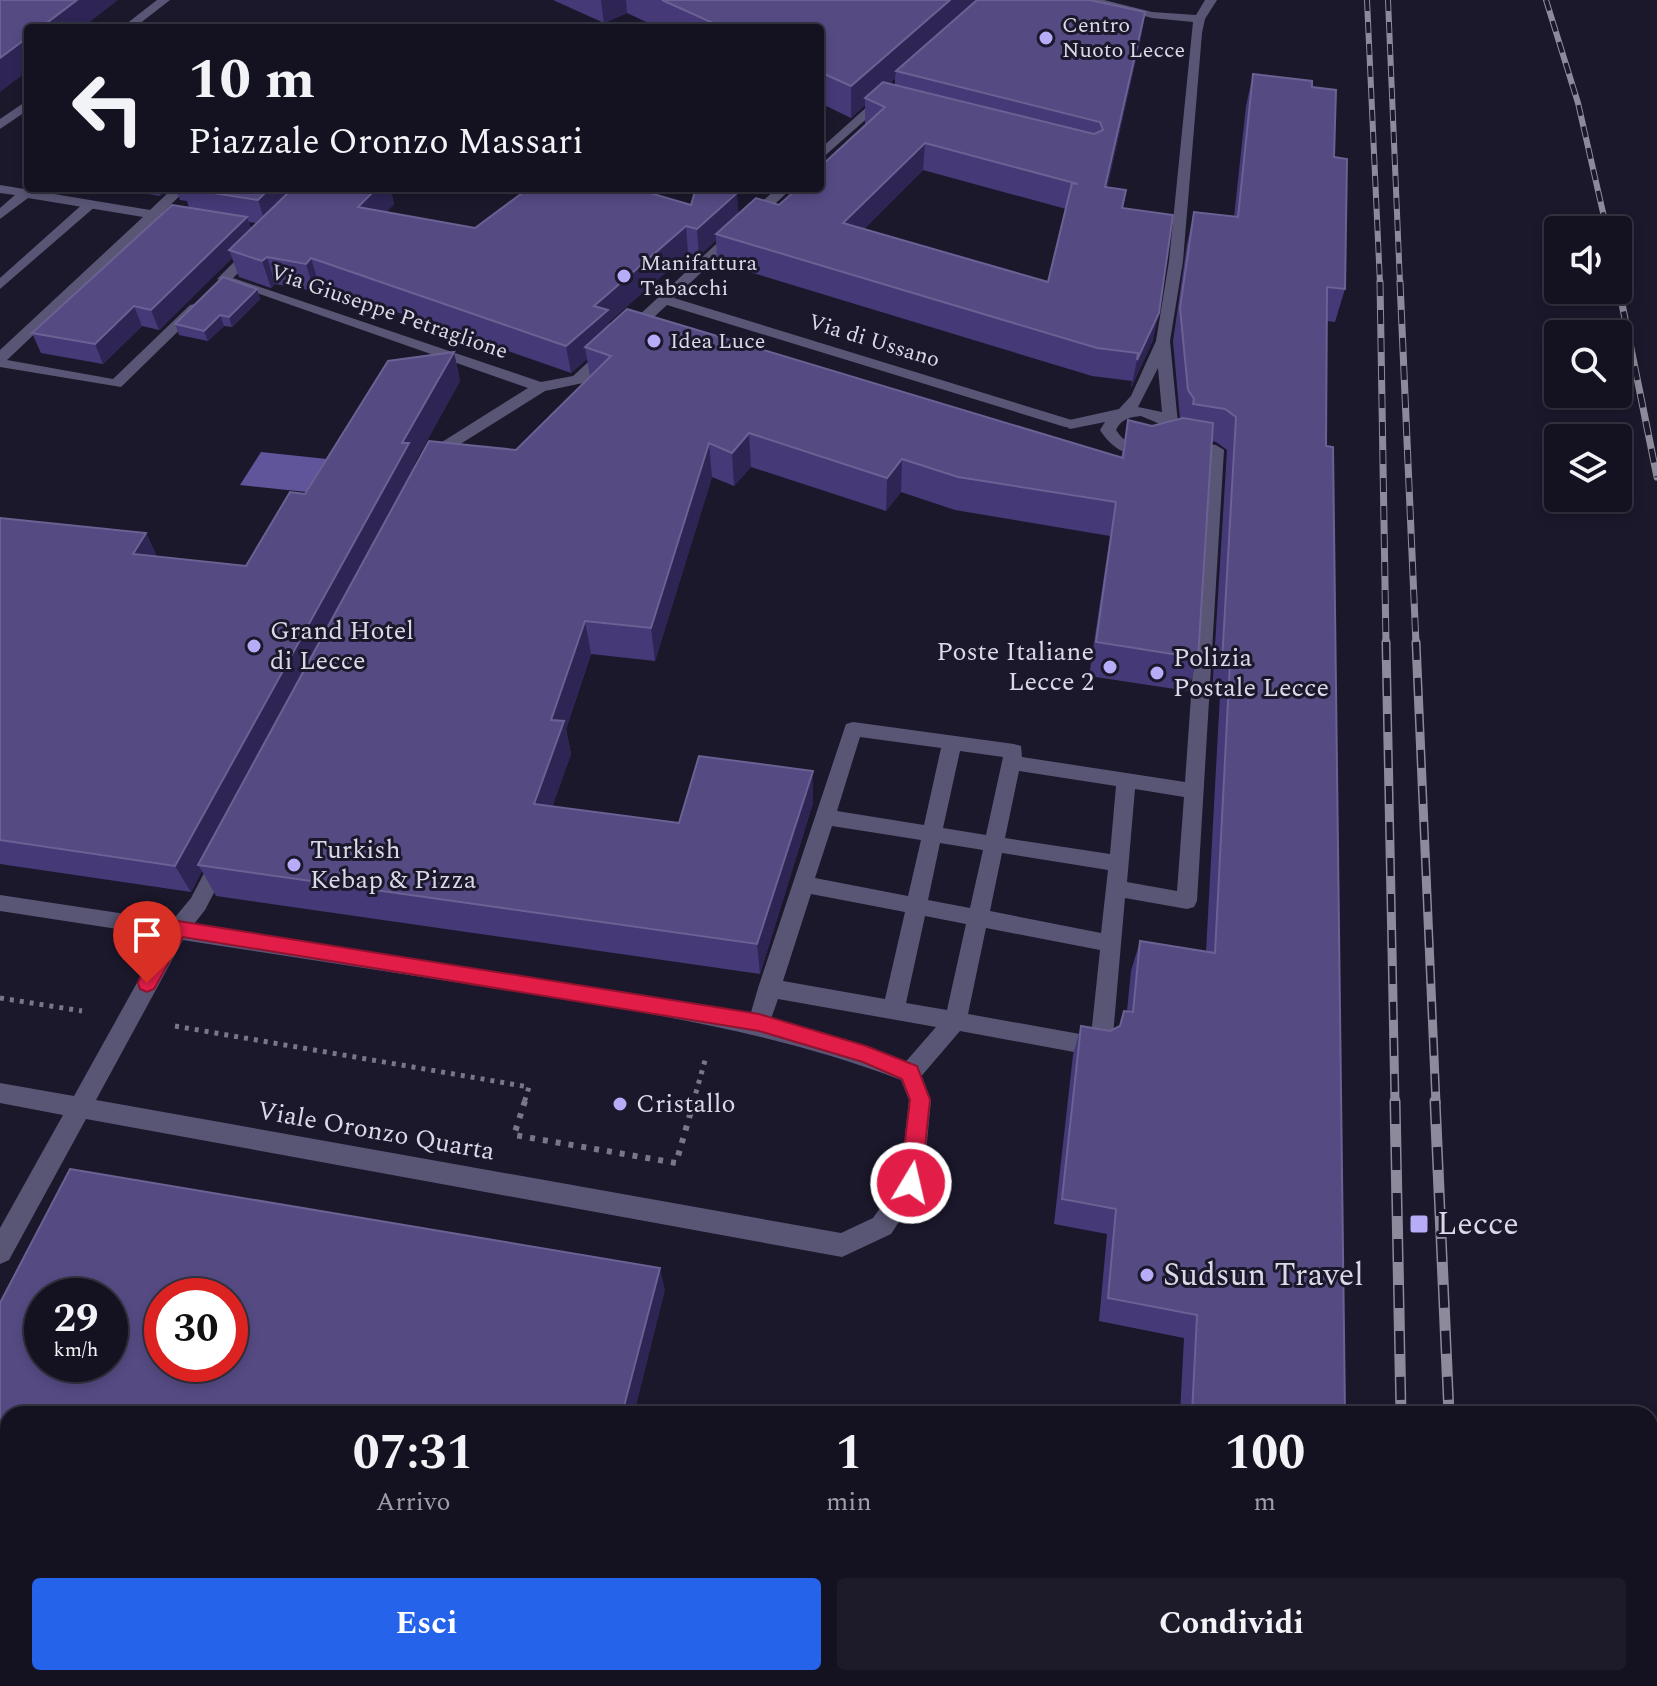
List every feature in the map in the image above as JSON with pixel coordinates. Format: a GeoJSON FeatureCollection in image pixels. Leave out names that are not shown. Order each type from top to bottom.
{"type":"FeatureCollection","features":[{"type":"Feature","properties":{"kind":"street"},"geometry":{"type":"LineString","coordinates":[[132,24],[164,0]]}},
{"type":"Feature","properties":{"kind":"street"},"geometry":{"type":"LineString","coordinates":[[1091,0],[1152,15],[1199,19]]}},
{"type":"Feature","properties":{"kind":"street"},"geometry":{"type":"LineString","coordinates":[[1173,444],[1176,434],[1171,423],[1163,341],[1176,261],[1199,19],[1211,0]]}},
{"type":"Feature","properties":{"kind":"street"},"geometry":{"type":"LineString","coordinates":[[824,152],[892,91]]}},
{"type":"Feature","properties":{"kind":"street"},"geometry":{"type":"LineString","coordinates":[[881,101],[900,106]]}},
{"type":"Feature","properties":{"kind":"street"},"geometry":{"type":"LineString","coordinates":[[0,125],[24,107]]}},
{"type":"Feature","properties":{"kind":"street"},"geometry":{"type":"LineString","coordinates":[[0,189],[196,222]]}},
{"type":"Feature","properties":{"kind":"street","name":"Via Giuseppe Petraglione"},"geometry":{"type":"LineString","coordinates":[[0,361],[177,192]]}},
{"type":"Feature","properties":{"kind":"street"},"geometry":{"type":"LineString","coordinates":[[425,477],[440,450],[540,387],[578,380],[781,192]]}},
{"type":"Feature","properties":{"kind":"street"},"geometry":{"type":"LineString","coordinates":[[0,215],[25,193]]}},
{"type":"Feature","properties":{"kind":"street"},"geometry":{"type":"LineString","coordinates":[[0,285],[90,205]]}},
{"type":"Feature","properties":{"kind":"street","name":"Via Giuseppe Petraglione"},"geometry":{"type":"LineString","coordinates":[[0,361],[116,384],[261,242]]}},
{"type":"Feature","properties":{"kind":"street","name":"Via Giuseppe Petraglione"},"geometry":{"type":"LineString","coordinates":[[213,290],[540,387]]}},
{"type":"Feature","properties":{"kind":"street","name":"Via di Ussano"},"geometry":{"type":"LineString","coordinates":[[665,300],[1070,424],[1113,440]]}},
{"type":"Feature","properties":{"kind":"street"},"geometry":{"type":"LineString","coordinates":[[1116,888],[1187,901],[1216,450],[1173,444],[1161,451],[1144,453],[1126,449],[1113,440],[1108,430],[1112,420],[1124,413],[1138,397],[1163,341]]}},
{"type":"Feature","properties":{"kind":"street"},"geometry":{"type":"LineString","coordinates":[[1070,424],[1124,413],[1149,413],[1171,423]]}},
{"type":"Feature","properties":{"kind":"street"},"geometry":{"type":"LineString","coordinates":[[0,903],[718,1014],[866,1054],[910,1073],[956,1020],[1014,751],[853,729],[759,1023]]}},
{"type":"Feature","properties":{"kind":"street"},"geometry":{"type":"LineString","coordinates":[[894,1009],[952,743]]}},
{"type":"Feature","properties":{"kind":"street"},"geometry":{"type":"LineString","coordinates":[[1011,763],[1194,791]]}},
{"type":"Feature","properties":{"kind":"street"},"geometry":{"type":"LineString","coordinates":[[769,988],[1101,1047],[1126,780]]}},
{"type":"Feature","properties":{"kind":"street"},"geometry":{"type":"LineString","coordinates":[[824,817],[1119,864]]}},
{"type":"Feature","properties":{"kind":"street"},"geometry":{"type":"LineString","coordinates":[[0,1252],[178,929],[198,904],[228,849]]}},
{"type":"Feature","properties":{"kind":"street"},"geometry":{"type":"LineString","coordinates":[[803,884],[1109,943]]}},
{"type":"Feature","properties":{"kind":"street","name":"Viale Oronzo Quarta"},"geometry":{"type":"LineString","coordinates":[[0,1093],[842,1245],[882,1226],[911,1183],[920,1100],[910,1073]]}},
{"type":"Feature","properties":{"kind":"path"},"geometry":{"type":"LineString","coordinates":[[0,998],[529,1087],[514,1135],[676,1163],[706,1057]]}},
{"type":"Feature","properties":{"kind":"shaded area"},"geometry":{"type":"Polygon","coordinates":[[[261,452],[336,460],[316,493],[240,485],[261,452]]]}},
{"type":"Feature","properties":{"kind":"building"},"geometry":{"type":"Polygon","coordinates":[[[0,0],[77,0],[45,24],[24,24],[24,40],[0,58],[0,0]]]}},
{"type":"Feature","properties":{"kind":"building"},"geometry":{"type":"Polygon","coordinates":[[[662,0],[950,0],[851,86],[824,74],[824,24],[715,24],[662,0]]]}},
{"type":"Feature","properties":{"kind":"building"},"geometry":{"type":"Polygon","coordinates":[[[977,0],[1090,0],[1145,12],[1105,187],[1126,190],[1122,208],[1173,215],[1159,313],[1137,360],[1138,353],[1097,348],[716,234],[756,198],[779,205],[794,192],[824,192],[824,163],[885,107],[865,98],[883,82],[1094,134],[1103,130],[1100,122],[896,71],[977,0]],[[925,143],[843,223],[1048,282],[1072,183],[1078,184],[925,143]]]}},
{"type":"Feature","properties":{"kind":"building"},"geometry":{"type":"Polygon","coordinates":[[[1253,74],[1312,81],[1312,87],[1336,90],[1334,157],[1347,159],[1345,289],[1327,287],[1326,446],[1333,447],[1345,1406],[1192,1406],[1197,1315],[1108,1298],[1116,1209],[1062,1199],[1081,1026],[1110,1031],[1120,1026],[1124,1011],[1133,1012],[1140,941],[1215,953],[1230,663],[1222,662],[1236,417],[1225,409],[1193,404],[1194,399],[1188,390],[1180,308],[1194,212],[1238,217],[1253,74]]]}},
{"type":"Feature","properties":{"kind":"building"},"geometry":{"type":"Polygon","coordinates":[[[207,192],[266,192],[258,200],[207,192]]]}},
{"type":"Feature","properties":{"kind":"building"},"geometry":{"type":"Polygon","coordinates":[[[289,192],[373,192],[358,207],[475,228],[524,192],[647,192],[691,205],[695,192],[737,193],[697,229],[686,226],[594,306],[608,310],[566,346],[311,258],[306,264],[267,257],[262,261],[229,250],[289,192]]]}},
{"type":"Feature","properties":{"kind":"building"},"geometry":{"type":"Polygon","coordinates":[[[172,205],[247,217],[151,310],[134,306],[95,344],[32,333],[172,205]]]}},
{"type":"Feature","properties":{"kind":"building"},"geometry":{"type":"Polygon","coordinates":[[[223,277],[257,289],[229,317],[220,315],[204,331],[175,324],[223,277]]]}},
{"type":"Feature","properties":{"kind":"building"},"geometry":{"type":"Polygon","coordinates":[[[627,309],[1123,458],[1128,420],[1152,426],[1183,418],[1213,423],[1198,658],[1096,642],[1116,502],[958,477],[902,459],[887,478],[749,433],[732,453],[709,443],[651,628],[585,621],[551,720],[564,721],[534,804],[679,823],[699,756],[813,771],[757,944],[198,865],[429,441],[516,450],[611,356],[585,347],[627,309]]]}},
{"type":"Feature","properties":{"kind":"building"},"geometry":{"type":"Polygon","coordinates":[[[454,352],[402,443],[409,443],[175,866],[0,840],[0,518],[146,533],[133,554],[246,566],[290,492],[305,494],[388,361],[454,352]]]}},
{"type":"Feature","properties":{"kind":"building"},"geometry":{"type":"Polygon","coordinates":[[[70,1169],[660,1268],[624,1406],[0,1406],[0,1303],[70,1169]]]}},
{"type":"Feature","properties":{"kind":"railway"},"geometry":{"type":"LineString","coordinates":[[1367,0],[1380,284]]}},
{"type":"Feature","properties":{"kind":"railway"},"geometry":{"type":"LineString","coordinates":[[1388,0],[1400,284]]}},
{"type":"Feature","properties":{"kind":"railway"},"geometry":{"type":"LineString","coordinates":[[1546,0],[1578,103],[1604,216]]}},
{"type":"Feature","properties":{"kind":"railway"},"geometry":{"type":"LineString","coordinates":[[1380,282],[1386,644]]}},
{"type":"Feature","properties":{"kind":"railway"},"geometry":{"type":"LineString","coordinates":[[1400,282],[1416,644]]}},
{"type":"Feature","properties":{"kind":"railway"},"geometry":{"type":"LineString","coordinates":[[1622,304],[1657,477]]}},
{"type":"Feature","properties":{"kind":"railway"},"geometry":{"type":"LineString","coordinates":[[1386,642],[1395,1103]]}},
{"type":"Feature","properties":{"kind":"railway"},"geometry":{"type":"LineString","coordinates":[[1416,642],[1436,1103]]}},
{"type":"Feature","properties":{"kind":"railway"},"geometry":{"type":"LineString","coordinates":[[1395,1101],[1401,1406]]}},
{"type":"Feature","properties":{"kind":"railway"},"geometry":{"type":"LineString","coordinates":[[1435,1101],[1449,1406]]}},
{"type":"Feature","properties":{"kind":"place","name":"Centro Nuoto Lecce"},"geometry":{"type":"Point","coordinates":[1046,38]}},
{"type":"Feature","properties":{"kind":"place","name":"Manifattura Tabacchi"},"geometry":{"type":"Point","coordinates":[624,276]}},
{"type":"Feature","properties":{"kind":"place","name":"Idea Luce"},"geometry":{"type":"Point","coordinates":[654,341]}},
{"type":"Feature","properties":{"kind":"place","name":"Grand Hotel di Lecce"},"geometry":{"type":"Point","coordinates":[254,646]}},
{"type":"Feature","properties":{"kind":"place","name":"Poste Italiane Lecce 2"},"geometry":{"type":"Point","coordinates":[1110,667]}},
{"type":"Feature","properties":{"kind":"place","name":"Polizia Postale Lecce"},"geometry":{"type":"Point","coordinates":[1157,673]}},
{"type":"Feature","properties":{"kind":"place","name":"Turkish Kebap & Pizza"},"geometry":{"type":"Point","coordinates":[294,865]}},
{"type":"Feature","properties":{"kind":"place","name":"Cristallo"},"geometry":{"type":"Point","coordinates":[620,1104]}},
{"type":"Feature","properties":{"kind":"place","name":"Lecce"},"geometry":{"type":"Point","coordinates":[1419,1224]}},
{"type":"Feature","properties":{"kind":"place","name":"Sudsun Travel"},"geometry":{"type":"Point","coordinates":[1147,1275]}},
{"type":"Feature","properties":{"kind":"route"},"geometry":{"type":"LineString","coordinates":[[147,983],[178,929],[759,1023],[866,1054],[910,1073],[920,1100],[911,1183]]}}]}
